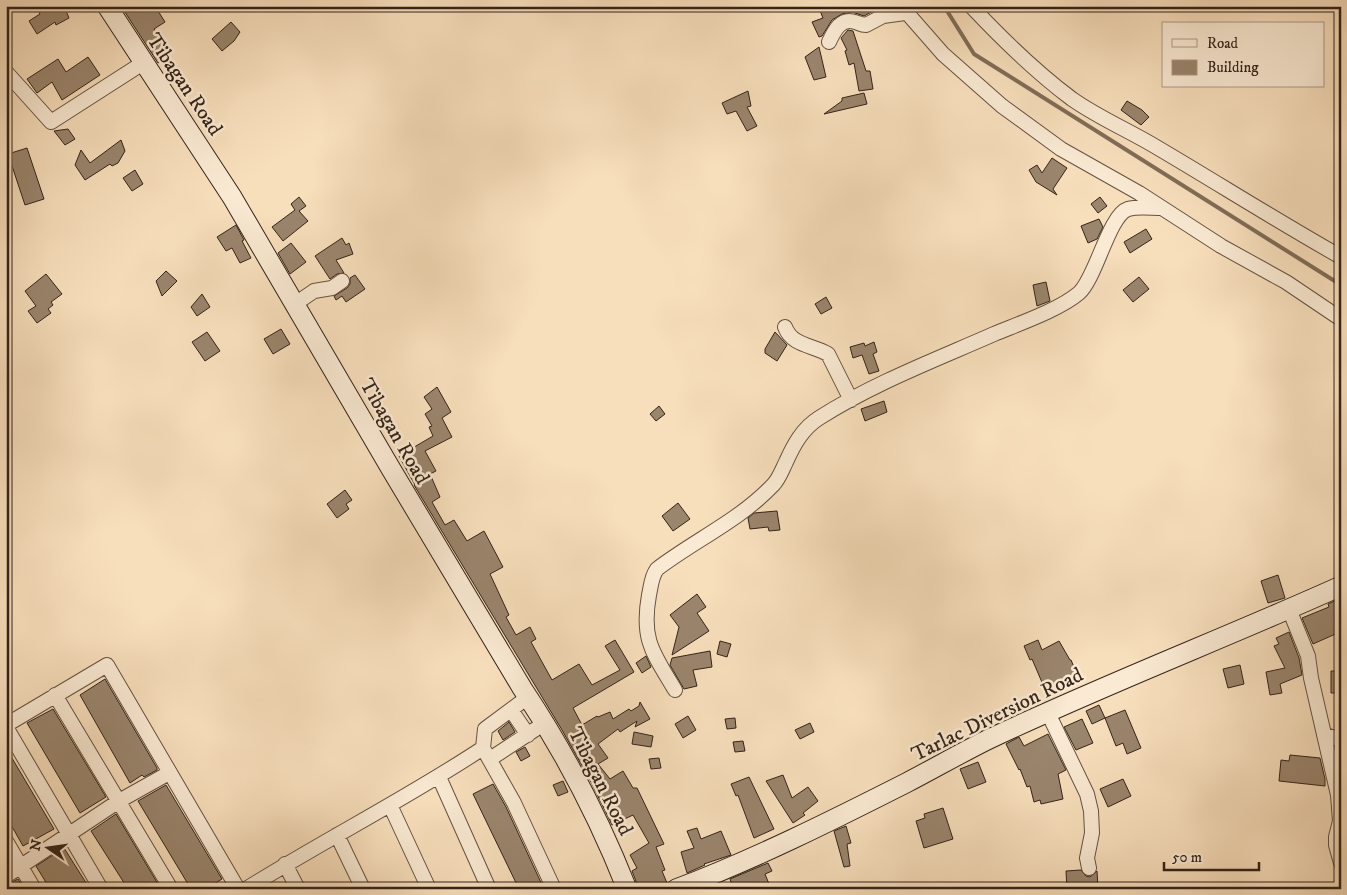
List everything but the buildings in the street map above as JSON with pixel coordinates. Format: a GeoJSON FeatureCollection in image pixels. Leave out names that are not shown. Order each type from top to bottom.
{"type":"FeatureCollection","features":[{"type":"Feature","properties":{"kind":"main road","name":"Tibagan Road"},"geometry":{"type":"LineString","coordinates":[[107,6],[215,170],[390,469],[545,723],[570,766],[603,831],[626,889]]}},
{"type":"Feature","properties":{"kind":"main road","name":"Tarlac Diversion Road"},"geometry":{"type":"LineString","coordinates":[[676,889],[710,883],[985,741],[1197,647],[1289,610],[1341,586]]}},
{"type":"Feature","properties":{"kind":"street"},"geometry":{"type":"LineString","coordinates":[[972,6],[989,25],[1073,99],[1341,257]]}},
{"type":"Feature","properties":{"kind":"street"},"geometry":{"type":"LineString","coordinates":[[829,42],[834,28],[845,22],[851,21],[866,25],[883,16],[903,10],[943,54],[1002,106],[1061,149],[1162,208],[1221,246],[1286,282],[1341,319]]}},
{"type":"Feature","properties":{"kind":"street"},"geometry":{"type":"LineString","coordinates":[[6,72],[51,122],[143,63]]}},
{"type":"Feature","properties":{"kind":"street"},"geometry":{"type":"LineString","coordinates":[[675,690],[650,646],[645,625],[646,610],[654,572],[750,506],[774,484],[794,446],[807,427],[851,400],[929,362],[1051,309],[1079,293],[1093,270],[1106,238],[1122,212],[1128,209],[1162,208]]}},
{"type":"Feature","properties":{"kind":"street"},"geometry":{"type":"LineString","coordinates":[[295,304],[314,291],[332,288],[342,281]]}},
{"type":"Feature","properties":{"kind":"street"},"geometry":{"type":"LineString","coordinates":[[785,327],[787,333],[796,341],[828,354],[851,400]]}},
{"type":"Feature","properties":{"kind":"street"},"geometry":{"type":"LineString","coordinates":[[1289,610],[1308,656],[1338,795],[1340,821],[1336,845],[1341,863]]}},
{"type":"Feature","properties":{"kind":"street"},"geometry":{"type":"LineString","coordinates":[[101,889],[6,726],[107,665],[238,889]]}},
{"type":"Feature","properties":{"kind":"street"},"geometry":{"type":"LineString","coordinates":[[55,695],[171,889]]}},
{"type":"Feature","properties":{"kind":"street"},"geometry":{"type":"LineString","coordinates":[[528,696],[485,729],[486,754],[514,803],[554,889]]}},
{"type":"Feature","properties":{"kind":"street"},"geometry":{"type":"LineString","coordinates":[[511,710],[528,735]]}},
{"type":"Feature","properties":{"kind":"street"},"geometry":{"type":"LineString","coordinates":[[1048,713],[1087,794],[1092,826],[1087,858],[1089,868]]}},
{"type":"Feature","properties":{"kind":"street"},"geometry":{"type":"LineString","coordinates":[[246,889],[285,864],[439,777],[528,735],[545,723]]}},
{"type":"Feature","properties":{"kind":"street"},"geometry":{"type":"LineString","coordinates":[[1324,735],[1341,738]]}},
{"type":"Feature","properties":{"kind":"street"},"geometry":{"type":"LineString","coordinates":[[6,876],[119,801],[169,772]]}},
{"type":"Feature","properties":{"kind":"street"},"geometry":{"type":"LineString","coordinates":[[439,777],[489,889]]}},
{"type":"Feature","properties":{"kind":"street"},"geometry":{"type":"LineString","coordinates":[[390,805],[429,889]]}},
{"type":"Feature","properties":{"kind":"street"},"geometry":{"type":"LineString","coordinates":[[337,835],[363,889]]}},
{"type":"Feature","properties":{"kind":"street"},"geometry":{"type":"LineString","coordinates":[[6,841],[34,889]]}},
{"type":"Feature","properties":{"kind":"street"},"geometry":{"type":"LineString","coordinates":[[285,864],[298,889]]}},
{"type":"Feature","properties":{"kind":"waterway"},"geometry":{"type":"LineString","coordinates":[[944,6],[974,54],[1341,285]]}}]}
